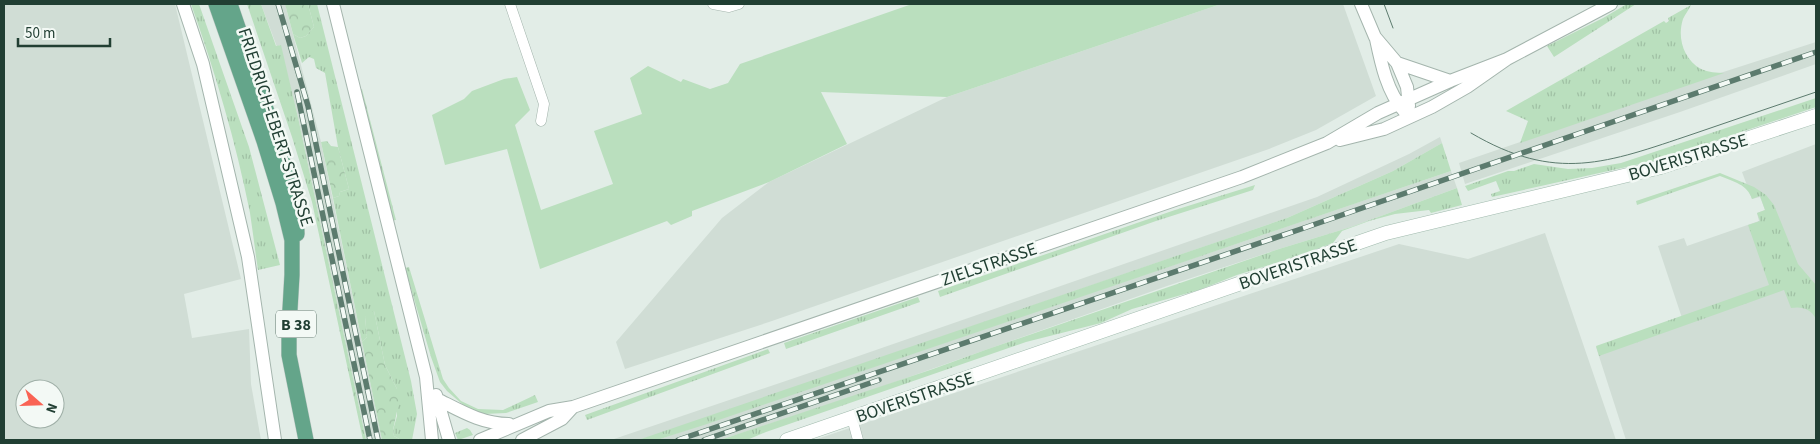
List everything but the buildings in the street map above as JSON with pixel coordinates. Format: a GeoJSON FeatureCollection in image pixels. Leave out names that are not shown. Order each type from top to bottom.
{"type":"FeatureCollection","features":[{"type":"Feature","properties":{"kind":"main road","name":"FRIEDRICH-EBERT-STRASSE"},"geometry":{"type":"LineString","coordinates":[[216,4],[264,141],[292,240],[289,355],[306,440]]}},
{"type":"Feature","properties":{"kind":"main road","name":"FRIEDRICH-EBERT-STRASSE"},"geometry":{"type":"LineString","coordinates":[[230,4],[277,141],[296,207],[296,338],[313,440]]}},
{"type":"Feature","properties":{"kind":"main road","name":"BOVERISTRASSE"},"geometry":{"type":"LineString","coordinates":[[787,440],[1393,230],[1661,167],[1816,116]]}},
{"type":"Feature","properties":{"kind":"street"},"geometry":{"type":"LineString","coordinates":[[183,4],[203,64],[248,257],[275,440]]}},
{"type":"Feature","properties":{"kind":"street"},"geometry":{"type":"LineString","coordinates":[[333,4],[426,377],[432,440]]}},
{"type":"Feature","properties":{"kind":"street"},"geometry":{"type":"LineString","coordinates":[[510,4],[544,104],[541,121]]}},
{"type":"Feature","properties":{"kind":"street"},"geometry":{"type":"LineString","coordinates":[[713,4],[729,7],[739,4]]}},
{"type":"Feature","properties":{"kind":"street"},"geometry":{"type":"LineString","coordinates":[[1361,4],[1376,37],[1396,63],[1407,87],[1403,102]]}},
{"type":"Feature","properties":{"kind":"street"},"geometry":{"type":"LineString","coordinates":[[1327,142],[1384,130],[1410,118],[1467,87],[1507,59],[1611,4]]}},
{"type":"Feature","properties":{"kind":"street"},"geometry":{"type":"LineString","coordinates":[[1376,37],[1380,62],[1410,118]]}},
{"type":"Feature","properties":{"kind":"street","name":"ZIELSTRASSE"},"geometry":{"type":"LineString","coordinates":[[480,440],[514,424],[549,411],[574,407],[1242,177],[1327,142],[1378,113],[1450,81],[1507,59]]}},
{"type":"Feature","properties":{"kind":"street"},"geometry":{"type":"LineString","coordinates":[[1396,63],[1450,81]]}},
{"type":"Feature","properties":{"kind":"street"},"geometry":{"type":"LineString","coordinates":[[426,377],[437,398],[449,440]]}},
{"type":"Feature","properties":{"kind":"street"},"geometry":{"type":"LineString","coordinates":[[437,398],[470,416],[496,424],[514,424]]}},
{"type":"Feature","properties":{"kind":"street","name":"ZIELSTRASSE"},"geometry":{"type":"LineString","coordinates":[[522,440],[562,419],[574,407]]}},
{"type":"Feature","properties":{"kind":"street"},"geometry":{"type":"LineString","coordinates":[[852,418],[858,440]]}},
{"type":"Feature","properties":{"kind":"shaded area"},"geometry":{"type":"Polygon","coordinates":[[[4,4],[175,4],[241,279],[184,294],[192,338],[249,329],[251,384],[261,440],[4,440],[4,4]]]}},
{"type":"Feature","properties":{"kind":"shaded area"},"geometry":{"type":"Polygon","coordinates":[[[261,4],[285,4],[321,142],[382,440],[366,440],[299,122],[280,45],[277,47],[261,4]]]}},
{"type":"Feature","properties":{"kind":"shaded area"},"geometry":{"type":"Polygon","coordinates":[[[1221,4],[1343,4],[1376,96],[1316,130],[1269,149],[769,322],[625,369],[616,342],[722,218],[769,182],[947,97],[1221,4]]]}},
{"type":"Feature","properties":{"kind":"shaded area"},"geometry":{"type":"Polygon","coordinates":[[[1816,42],[1816,64],[1465,184],[1459,163],[1816,42]]]}},
{"type":"Feature","properties":{"kind":"shaded area"},"geometry":{"type":"Polygon","coordinates":[[[1440,137],[1442,143],[1393,171],[1287,218],[665,432],[638,440],[611,440],[1317,197],[1409,154],[1440,137]]]}},
{"type":"Feature","properties":{"kind":"shaded area"},"geometry":{"type":"Polygon","coordinates":[[[1816,144],[1816,440],[1626,440],[1596,347],[1682,318],[1658,246],[1684,238],[1687,246],[1759,221],[1757,213],[1765,210],[1760,197],[1752,199],[1742,172],[1816,144]]]}},
{"type":"Feature","properties":{"kind":"shaded area"},"geometry":{"type":"Polygon","coordinates":[[[1451,171],[1457,188],[1351,227],[1167,286],[861,394],[720,440],[657,440],[1451,171]]]}},
{"type":"Feature","properties":{"kind":"shaded area"},"geometry":{"type":"Polygon","coordinates":[[[1545,233],[1616,440],[814,440],[1399,244],[1468,259],[1545,233]]]}},
{"type":"Feature","properties":{"kind":"green space"},"geometry":{"type":"Polygon","coordinates":[[[191,4],[199,4],[249,147],[280,265],[258,270],[250,213],[232,134],[217,81],[191,4]]]}},
{"type":"Feature","properties":{"kind":"green space"},"geometry":{"type":"Polygon","coordinates":[[[247,4],[261,4],[276,46],[281,45],[366,440],[363,440],[312,202],[247,4]]]}},
{"type":"Feature","properties":{"kind":"green space"},"geometry":{"type":"Polygon","coordinates":[[[285,4],[308,4],[314,27],[306,36],[300,38],[293,34],[285,4]]]}},
{"type":"Feature","properties":{"kind":"green space"},"geometry":{"type":"Polygon","coordinates":[[[308,4],[317,4],[411,381],[417,414],[412,440],[401,440],[394,436],[393,430],[397,416],[397,389],[385,365],[374,311],[365,317],[367,337],[362,342],[333,198],[339,196],[340,192],[349,189],[338,147],[325,73],[316,68],[314,59],[309,57],[302,63],[293,34],[300,38],[306,36],[314,27],[308,4]]]}},
{"type":"Feature","properties":{"kind":"green space"},"geometry":{"type":"Polygon","coordinates":[[[912,4],[1221,4],[947,97],[821,92],[847,144],[769,182],[692,211],[692,216],[671,225],[667,221],[540,269],[507,149],[445,165],[432,115],[464,99],[472,91],[504,79],[517,77],[530,110],[515,125],[541,210],[613,184],[594,131],[642,114],[630,78],[648,66],[681,82],[683,79],[710,89],[728,83],[740,64],[912,4]]]}},
{"type":"Feature","properties":{"kind":"green space"},"geometry":{"type":"Polygon","coordinates":[[[1627,4],[1636,4],[1554,57],[1547,46],[1603,18],[1627,4]]]}},
{"type":"Feature","properties":{"kind":"green space"},"geometry":{"type":"Polygon","coordinates":[[[1691,5],[1681,26],[1681,40],[1686,54],[1701,69],[1724,73],[1520,143],[1528,121],[1506,111],[1664,21],[1666,23],[1669,21],[1668,18],[1691,5]]]}},
{"type":"Feature","properties":{"kind":"green space"},"geometry":{"type":"Polygon","coordinates":[[[362,89],[396,220],[390,221],[357,90],[362,89]]]}},
{"type":"Feature","properties":{"kind":"green space"},"geometry":{"type":"Polygon","coordinates":[[[1816,98],[1816,107],[1658,160],[1492,197],[1491,194],[1500,191],[1496,181],[1468,191],[1465,186],[1534,164],[1568,169],[1592,168],[1621,163],[1816,98]]]}},
{"type":"Feature","properties":{"kind":"green space"},"geometry":{"type":"Polygon","coordinates":[[[327,141],[331,146],[338,147],[349,189],[340,192],[339,196],[333,198],[321,142],[327,141]]]}},
{"type":"Feature","properties":{"kind":"green space"},"geometry":{"type":"Polygon","coordinates":[[[1442,143],[1451,171],[707,424],[657,440],[638,440],[1287,218],[1393,171],[1442,143]]]}},
{"type":"Feature","properties":{"kind":"green space"},"geometry":{"type":"Polygon","coordinates":[[[1720,173],[1754,187],[1766,195],[1774,205],[1798,264],[1816,285],[1816,319],[1806,309],[1799,307],[1791,308],[1784,290],[1599,356],[1596,346],[1769,285],[1748,225],[1760,221],[1757,213],[1765,210],[1760,196],[1752,199],[1743,187],[1720,176],[1637,205],[1636,201],[1720,173]]]}},
{"type":"Feature","properties":{"kind":"green space"},"geometry":{"type":"Polygon","coordinates":[[[1255,185],[1253,190],[1156,221],[940,297],[938,291],[1175,210],[1255,185]]]}},
{"type":"Feature","properties":{"kind":"green space"},"geometry":{"type":"Polygon","coordinates":[[[1457,188],[1462,205],[1431,213],[1429,210],[1395,214],[1369,221],[1342,231],[1333,243],[1237,275],[1199,290],[1132,309],[1101,323],[1026,342],[747,440],[720,440],[933,369],[1279,249],[1351,227],[1457,188]]]}},
{"type":"Feature","properties":{"kind":"green space"},"geometry":{"type":"Polygon","coordinates":[[[409,267],[443,379],[461,401],[478,409],[503,410],[535,395],[538,402],[506,413],[484,414],[469,410],[447,391],[440,382],[431,357],[405,268],[409,267]]]}},
{"type":"Feature","properties":{"kind":"green space"},"geometry":{"type":"Polygon","coordinates":[[[918,297],[920,302],[786,349],[784,343],[918,297]]]}},
{"type":"Feature","properties":{"kind":"green space"},"geometry":{"type":"Polygon","coordinates":[[[374,311],[385,365],[397,389],[399,402],[393,430],[394,436],[401,440],[382,440],[362,342],[367,337],[365,317],[367,313],[374,311]]]}},
{"type":"Feature","properties":{"kind":"green space"},"geometry":{"type":"Polygon","coordinates":[[[768,349],[770,353],[587,420],[585,415],[768,349]]]}},
{"type":"Feature","properties":{"kind":"green space"},"geometry":{"type":"Polygon","coordinates":[[[467,428],[473,435],[458,440],[455,433],[467,428]]]}},
{"type":"Feature","properties":{"kind":"tram line"},"geometry":{"type":"LineString","coordinates":[[1384,4],[1393,28]]}},
{"type":"Feature","properties":{"kind":"tram line"},"geometry":{"type":"LineString","coordinates":[[1471,133],[1501,149],[1529,158],[1556,163],[1582,163],[1607,160],[1634,153],[1816,92]]}},
{"type":"Feature","properties":{"kind":"railway"},"geometry":{"type":"LineString","coordinates":[[278,4],[308,106],[378,440]]}},
{"type":"Feature","properties":{"kind":"railway"},"geometry":{"type":"LineString","coordinates":[[678,440],[1816,52]]}},
{"type":"Feature","properties":{"kind":"railway"},"geometry":{"type":"LineString","coordinates":[[297,92],[370,440]]}},
{"type":"Feature","properties":{"kind":"railway"},"geometry":{"type":"LineString","coordinates":[[704,440],[879,380]]}}]}
